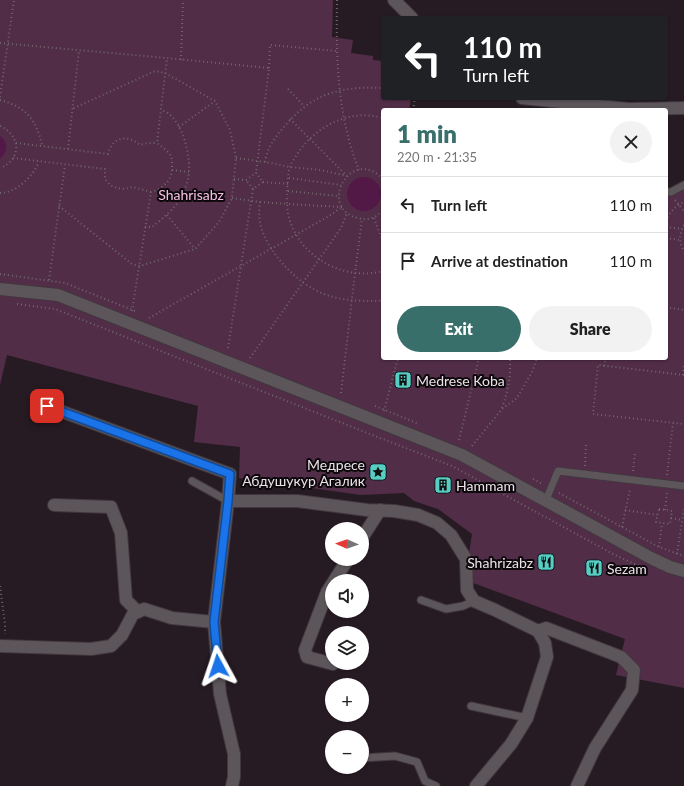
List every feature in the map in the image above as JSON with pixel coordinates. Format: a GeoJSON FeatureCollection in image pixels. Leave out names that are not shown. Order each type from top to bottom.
{"type":"FeatureCollection","features":[{"type":"Feature","properties":{"kind":"street"},"geometry":{"type":"LineString","coordinates":[[394,0],[410,16]]}},
{"type":"Feature","properties":{"kind":"street"},"geometry":{"type":"LineString","coordinates":[[542,100],[620,108]]}},
{"type":"Feature","properties":{"kind":"street"},"geometry":{"type":"LineString","coordinates":[[668,108],[684,108]]}},
{"type":"Feature","properties":{"kind":"street"},"geometry":{"type":"LineString","coordinates":[[0,289],[58,295],[456,453],[546,500],[651,558],[670,567],[684,571]]}},
{"type":"Feature","properties":{"kind":"street"},"geometry":{"type":"LineString","coordinates":[[47,406],[230,474],[214,622],[220,694],[234,754],[234,777],[232,786]]}},
{"type":"Feature","properties":{"kind":"street"},"geometry":{"type":"LineString","coordinates":[[228,501],[297,501],[367,510],[394,511],[418,515],[437,522],[451,535],[466,559],[467,590],[474,601],[538,631],[546,643],[547,657],[527,718],[511,744],[476,786]]}},
{"type":"Feature","properties":{"kind":"street"},"geometry":{"type":"LineString","coordinates":[[54,505],[110,507],[121,533],[126,600],[138,612]]}},
{"type":"Feature","properties":{"kind":"street"},"geometry":{"type":"LineString","coordinates":[[369,527],[380,510]]}},
{"type":"Feature","properties":{"kind":"street"},"geometry":{"type":"LineString","coordinates":[[325,595],[305,650],[307,657],[325,662]]}},
{"type":"Feature","properties":{"kind":"street"},"geometry":{"type":"LineString","coordinates":[[3,646],[91,649],[111,646],[122,635],[133,614],[144,609],[172,618],[214,622]]}},
{"type":"Feature","properties":{"kind":"street"},"geometry":{"type":"LineString","coordinates":[[538,631],[546,628],[615,654],[621,657],[634,670],[632,690],[595,748],[577,786]]}},
{"type":"Feature","properties":{"kind":"lane"},"geometry":{"type":"LineString","coordinates":[[669,192],[684,185]]}},
{"type":"Feature","properties":{"kind":"lane"},"geometry":{"type":"LineString","coordinates":[[546,500],[558,471],[684,486]]}},
{"type":"Feature","properties":{"kind":"lane"},"geometry":{"type":"LineString","coordinates":[[192,481],[228,501]]}},
{"type":"Feature","properties":{"kind":"lane"},"geometry":{"type":"LineString","coordinates":[[421,600],[446,609],[463,606],[474,601]]}},
{"type":"Feature","properties":{"kind":"lane"},"geometry":{"type":"LineString","coordinates":[[471,706],[527,718]]}},
{"type":"Feature","properties":{"kind":"lane"},"geometry":{"type":"LineString","coordinates":[[369,758],[395,756],[417,762],[425,781],[436,786]]}},
{"type":"Feature","properties":{"kind":"path"},"geometry":{"type":"LineString","coordinates":[[0,97],[14,0]]}},
{"type":"Feature","properties":{"kind":"path"},"geometry":{"type":"LineString","coordinates":[[181,60],[183,0]]}},
{"type":"Feature","properties":{"kind":"path"},"geometry":{"type":"LineString","coordinates":[[337,0],[339,90],[353,155],[359,170]]}},
{"type":"Feature","properties":{"kind":"path"},"geometry":{"type":"LineString","coordinates":[[0,43],[269,68]]}},
{"type":"Feature","properties":{"kind":"path"},"geometry":{"type":"LineString","coordinates":[[263,182],[256,173],[269,68],[270,45],[337,51]]}},
{"type":"Feature","properties":{"kind":"path"},"geometry":{"type":"LineString","coordinates":[[68,149],[79,50]]}},
{"type":"Feature","properties":{"kind":"path"},"geometry":{"type":"LineString","coordinates":[[157,143],[167,58]]}},
{"type":"Feature","properties":{"kind":"path"},"geometry":{"type":"LineString","coordinates":[[59,206],[132,264],[140,266],[195,249],[219,222],[232,198],[236,158],[230,130],[215,101],[165,73],[155,71],[72,109]]}},
{"type":"Feature","properties":{"kind":"path"},"geometry":{"type":"LineString","coordinates":[[265,162],[274,138],[290,119],[304,106],[319,97],[339,90],[362,87],[381,88]]}},
{"type":"Feature","properties":{"kind":"path"},"geometry":{"type":"LineString","coordinates":[[288,89],[304,106]]}},
{"type":"Feature","properties":{"kind":"path"},"geometry":{"type":"LineString","coordinates":[[0,100],[13,104],[24,110],[34,121],[39,132],[42,146]]}},
{"type":"Feature","properties":{"kind":"path"},"geometry":{"type":"LineString","coordinates":[[179,127],[215,101]]}},
{"type":"Feature","properties":{"kind":"path"},"geometry":{"type":"LineString","coordinates":[[146,227],[152,228],[167,215],[183,195],[190,172],[188,148],[179,127],[167,112],[160,110]]}},
{"type":"Feature","properties":{"kind":"path"},"geometry":{"type":"LineString","coordinates":[[381,118],[361,116],[344,118],[320,130],[310,139],[301,148],[290,167],[287,204],[287,212],[296,234],[307,249],[319,260],[342,270],[355,273],[381,271]]}},
{"type":"Feature","properties":{"kind":"path"},"geometry":{"type":"LineString","coordinates":[[290,119],[347,176]]}},
{"type":"Feature","properties":{"kind":"path"},"geometry":{"type":"LineString","coordinates":[[0,126],[7,129],[12,134],[16,143],[13,158],[7,165],[0,168]]}},
{"type":"Feature","properties":{"kind":"path"},"geometry":{"type":"LineString","coordinates":[[13,158],[105,169],[105,179],[110,185],[124,189],[133,187],[151,192],[161,189],[169,181],[172,170],[171,157],[157,143],[140,145],[130,138],[122,138],[114,141],[108,154],[16,143]]}},
{"type":"Feature","properties":{"kind":"path"},"geometry":{"type":"LineString","coordinates":[[236,158],[290,167],[321,170],[347,176]]}},
{"type":"Feature","properties":{"kind":"path"},"geometry":{"type":"LineString","coordinates":[[0,193],[15,189],[26,181],[35,170],[39,162]]}},
{"type":"Feature","properties":{"kind":"path"},"geometry":{"type":"LineString","coordinates":[[47,294],[65,164]]}},
{"type":"Feature","properties":{"kind":"path"},"geometry":{"type":"LineString","coordinates":[[172,170],[190,172]]}},
{"type":"Feature","properties":{"kind":"path"},"geometry":{"type":"LineString","coordinates":[[381,177],[373,171],[359,170],[347,176],[341,185],[339,196],[342,207],[354,218],[362,220],[374,218],[381,212]]}},
{"type":"Feature","properties":{"kind":"path"},"geometry":{"type":"LineString","coordinates":[[234,179],[246,180],[256,173]]}},
{"type":"Feature","properties":{"kind":"path"},"geometry":{"type":"LineString","coordinates":[[289,178],[341,185]]}},
{"type":"Feature","properties":{"kind":"path"},"geometry":{"type":"LineString","coordinates":[[228,348],[252,201],[253,189],[246,180]]}},
{"type":"Feature","properties":{"kind":"path"},"geometry":{"type":"LineString","coordinates":[[253,189],[263,182],[288,184]]}},
{"type":"Feature","properties":{"kind":"path"},"geometry":{"type":"LineString","coordinates":[[288,191],[339,196]]}},
{"type":"Feature","properties":{"kind":"path"},"geometry":{"type":"LineString","coordinates":[[130,324],[151,192]]}},
{"type":"Feature","properties":{"kind":"path"},"geometry":{"type":"LineString","coordinates":[[669,192],[684,211]]}},
{"type":"Feature","properties":{"kind":"path"},"geometry":{"type":"LineString","coordinates":[[232,198],[260,202],[342,207]]}},
{"type":"Feature","properties":{"kind":"path"},"geometry":{"type":"LineString","coordinates":[[260,202],[260,224],[271,248],[285,267],[303,282],[324,294],[352,301],[381,300]]}},
{"type":"Feature","properties":{"kind":"path"},"geometry":{"type":"LineString","coordinates":[[668,216],[684,202]]}},
{"type":"Feature","properties":{"kind":"path"},"geometry":{"type":"LineString","coordinates":[[149,318],[329,216],[342,207]]}},
{"type":"Feature","properties":{"kind":"path"},"geometry":{"type":"LineString","coordinates":[[250,358],[341,228],[347,213]]}},
{"type":"Feature","properties":{"kind":"path"},"geometry":{"type":"LineString","coordinates":[[167,215],[195,249]]}},
{"type":"Feature","properties":{"kind":"path"},"geometry":{"type":"LineString","coordinates":[[374,218],[381,237]]}},
{"type":"Feature","properties":{"kind":"path"},"geometry":{"type":"LineString","coordinates":[[341,393],[362,220]]}},
{"type":"Feature","properties":{"kind":"path"},"geometry":{"type":"LineString","coordinates":[[684,225],[680,240],[684,251]]}},
{"type":"Feature","properties":{"kind":"path"},"geometry":{"type":"LineString","coordinates":[[668,227],[682,229]]}},
{"type":"Feature","properties":{"kind":"path"},"geometry":{"type":"LineString","coordinates":[[668,238],[680,240]]}},
{"type":"Feature","properties":{"kind":"path"},"geometry":{"type":"LineString","coordinates":[[16,304],[55,309],[452,466],[613,554],[646,570]]}},
{"type":"Feature","properties":{"kind":"path"},"geometry":{"type":"LineString","coordinates":[[668,307],[684,310]]}},
{"type":"Feature","properties":{"kind":"path"},"geometry":{"type":"LineString","coordinates":[[375,436],[385,410],[398,360]]}},
{"type":"Feature","properties":{"kind":"path"},"geometry":{"type":"LineString","coordinates":[[452,466],[478,360]]}},
{"type":"Feature","properties":{"kind":"path"},"geometry":{"type":"LineString","coordinates":[[502,409],[508,393],[511,373],[510,360]]}},
{"type":"Feature","properties":{"kind":"path"},"geometry":{"type":"LineString","coordinates":[[472,446],[502,409],[517,398],[532,372],[536,360]]}},
{"type":"Feature","properties":{"kind":"path"},"geometry":{"type":"LineString","coordinates":[[604,366],[606,360]]}},
{"type":"Feature","properties":{"kind":"path"},"geometry":{"type":"LineString","coordinates":[[684,364],[683,375],[598,365],[593,414],[684,424]]}},
{"type":"Feature","properties":{"kind":"path"},"geometry":{"type":"LineString","coordinates":[[665,510],[673,423]]}},
{"type":"Feature","properties":{"kind":"path"},"geometry":{"type":"LineString","coordinates":[[584,474],[586,445]]}},
{"type":"Feature","properties":{"kind":"path"},"geometry":{"type":"LineString","coordinates":[[659,509],[665,510],[672,511],[670,524],[656,522],[659,509]]}},
{"type":"Feature","properties":{"kind":"path"},"geometry":{"type":"LineString","coordinates":[[677,554],[684,509]]}},
{"type":"Feature","properties":{"kind":"path"},"geometry":{"type":"LineString","coordinates":[[625,510],[658,515]]}},
{"type":"Feature","properties":{"kind":"path"},"geometry":{"type":"LineString","coordinates":[[671,518],[682,520]]}},
{"type":"Feature","properties":{"kind":"path"},"geometry":{"type":"LineString","coordinates":[[659,547],[662,523]]}},
{"type":"Feature","properties":{"kind":"path"},"geometry":{"type":"LineString","coordinates":[[0,586],[5,624],[3,646]]}},
{"type":"Feature","properties":{"kind":"green space","name":"Shahrisabz"},"geometry":{"type":"Polygon","coordinates":[[[0,0],[333,0],[332,37],[353,40],[351,53],[373,56],[373,60],[381,61],[381,100],[411,100],[409,108],[381,108],[381,360],[668,360],[668,195],[672,195],[684,189],[684,688],[616,675],[625,639],[465,580],[472,534],[438,509],[414,501],[404,493],[361,495],[239,478],[240,447],[194,442],[198,406],[7,355],[0,385],[0,0]]]}},
{"type":"Feature","properties":{"kind":"shaded area"},"geometry":{"type":"Polygon","coordinates":[[[0,136],[5,141],[6,150],[0,159],[0,136]]]}},
{"type":"Feature","properties":{"kind":"shaded area"},"geometry":{"type":"Polygon","coordinates":[[[361,177],[367,177],[371,178],[378,184],[381,194],[380,201],[374,208],[367,211],[361,211],[357,210],[350,204],[347,197],[347,191],[348,187],[354,180],[361,177]]]}},
{"type":"Feature","properties":{"kind":"place","name":"Medrese Koba"},"geometry":{"type":"Point","coordinates":[403,380]}},
{"type":"Feature","properties":{"kind":"place","name":"Медресе Абдушукур Агалик"},"geometry":{"type":"Point","coordinates":[378,472]}},
{"type":"Feature","properties":{"kind":"place","name":"Hammam"},"geometry":{"type":"Point","coordinates":[443,485]}},
{"type":"Feature","properties":{"kind":"place","name":"Shahrizabz"},"geometry":{"type":"Point","coordinates":[546,562]}},
{"type":"Feature","properties":{"kind":"place","name":"Sezam"},"geometry":{"type":"Point","coordinates":[594,568]}},
{"type":"Feature","properties":{"kind":"route"},"geometry":{"type":"LineString","coordinates":[[47,406],[230,474],[214,622],[218,666]]}}]}
